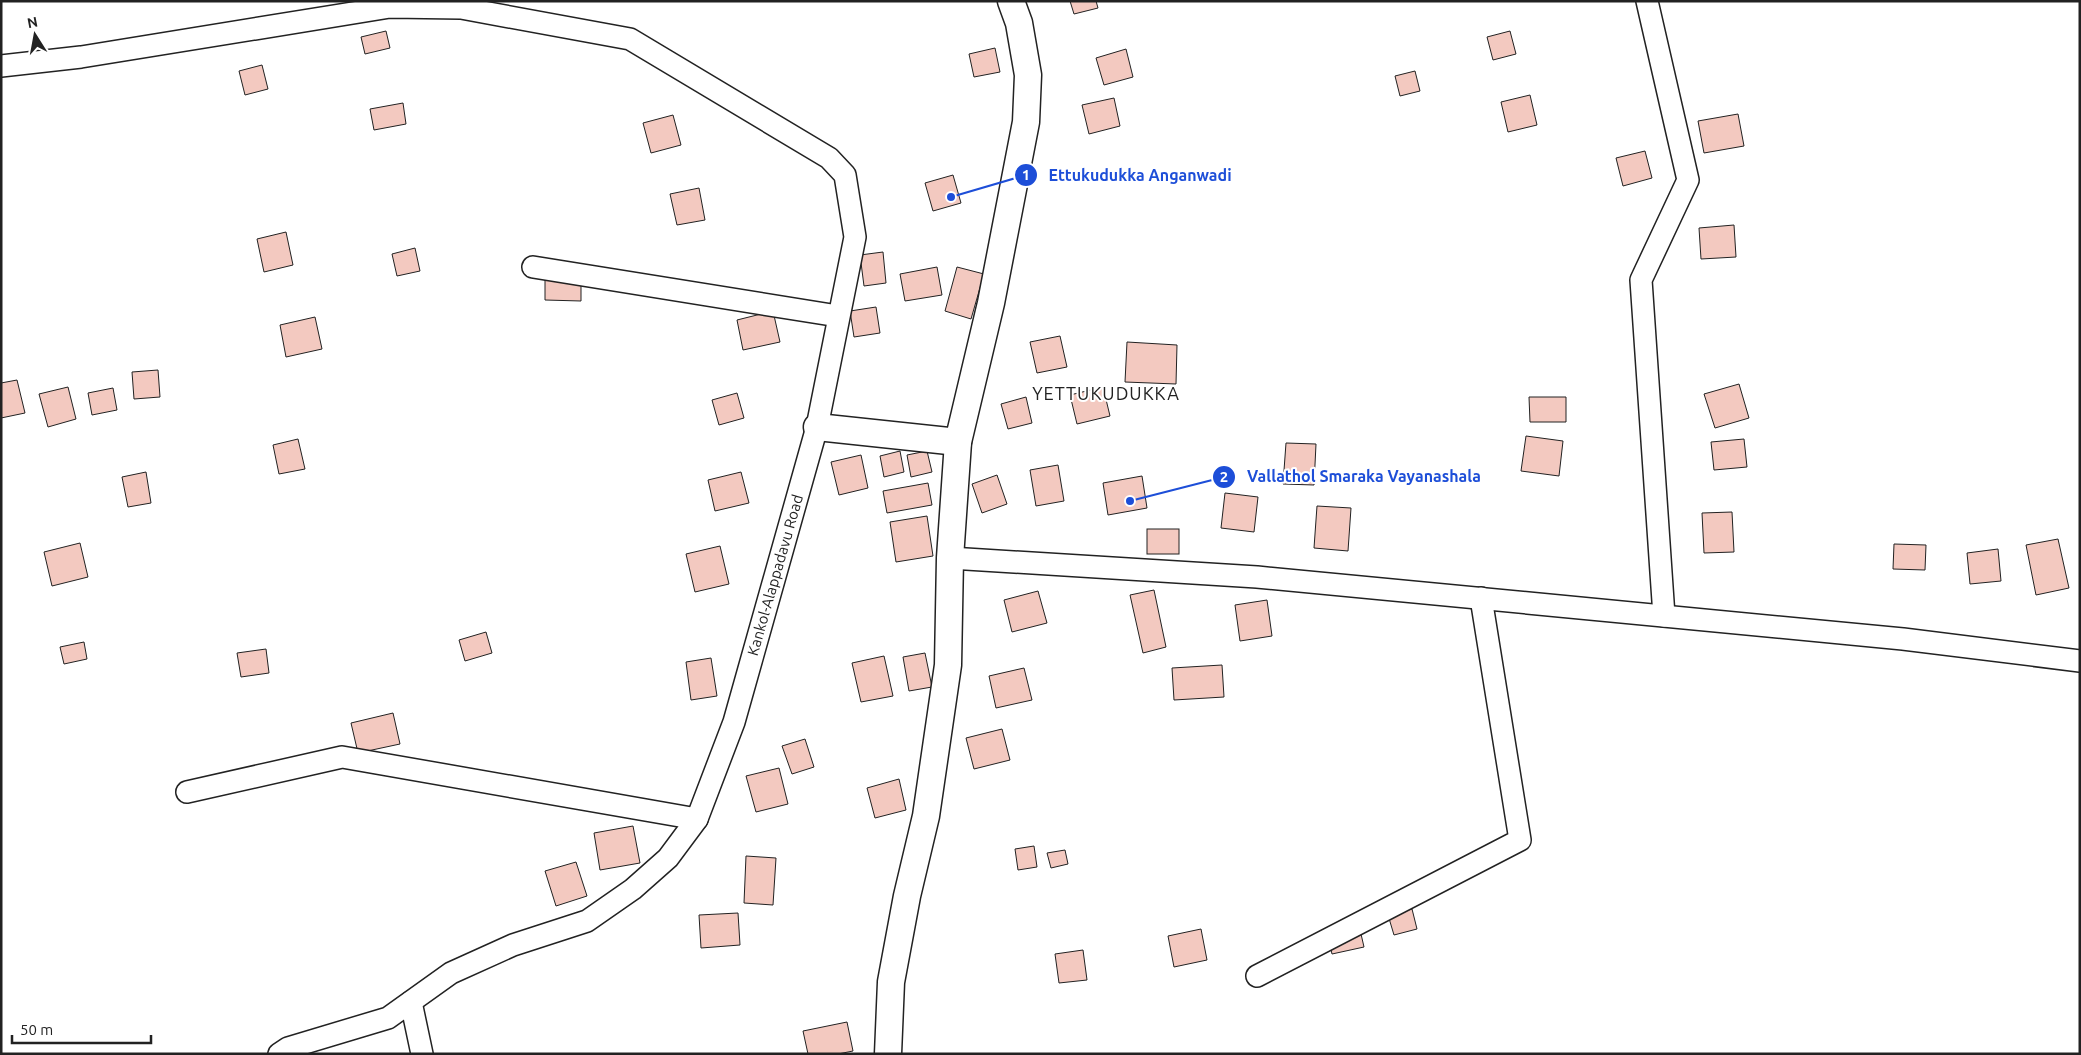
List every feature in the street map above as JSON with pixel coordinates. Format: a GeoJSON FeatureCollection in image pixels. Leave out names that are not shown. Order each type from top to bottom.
{"type":"FeatureCollection","features":[{"type":"Feature","properties":{"kind":"main road"},"geometry":{"type":"LineString","coordinates":[[888,1054],[891,982],[906,896],[926,816],[948,666],[950,558],[958,442],[991,303],[1026,122],[1028,74],[1018,23],[1011,1]]}},
{"type":"Feature","properties":{"kind":"main road"},"geometry":{"type":"LineString","coordinates":[[816,426],[958,442]]}},
{"type":"Feature","properties":{"kind":"street"},"geometry":{"type":"LineString","coordinates":[[1647,1],[1688,180],[1641,280],[1664,616]]}},
{"type":"Feature","properties":{"kind":"street","name":"Kankol-Alappadavu Road"},"geometry":{"type":"LineString","coordinates":[[1,66],[81,56],[390,7],[461,8],[630,39],[829,158],[846,175],[855,237],[816,426],[734,722],[696,819],[668,858],[633,889],[587,921],[513,945],[451,973],[388,1018],[288,1048],[279,1054]]}},
{"type":"Feature","properties":{"kind":"street"},"geometry":{"type":"LineString","coordinates":[[533,267],[838,316]]}},
{"type":"Feature","properties":{"kind":"street"},"geometry":{"type":"LineString","coordinates":[[950,558],[1257,577],[1903,639],[2080,661]]}},
{"type":"Feature","properties":{"kind":"street"},"geometry":{"type":"LineString","coordinates":[[1256,976],[1520,840],[1481,598]]}},
{"type":"Feature","properties":{"kind":"street"},"geometry":{"type":"LineString","coordinates":[[187,792],[342,757],[696,819]]}},
{"type":"Feature","properties":{"kind":"street"},"geometry":{"type":"LineString","coordinates":[[411,1002],[422,1054]]}},
{"type":"Feature","properties":{"kind":"building"},"geometry":{"type":"Polygon","coordinates":[[[1070,1],[1096,1],[1098,8],[1074,14],[1070,1]]]}},
{"type":"Feature","properties":{"kind":"building"},"geometry":{"type":"Polygon","coordinates":[[[386,31],[390,48],[365,54],[361,37],[386,31]]]}},
{"type":"Feature","properties":{"kind":"building"},"geometry":{"type":"Polygon","coordinates":[[[1510,31],[1516,54],[1493,60],[1487,37],[1510,31]]]}},
{"type":"Feature","properties":{"kind":"building"},"geometry":{"type":"Polygon","coordinates":[[[995,48],[1000,72],[974,77],[969,54],[995,48]]]}},
{"type":"Feature","properties":{"kind":"building"},"geometry":{"type":"Polygon","coordinates":[[[1126,49],[1133,77],[1104,85],[1096,58],[1126,49]]]}},
{"type":"Feature","properties":{"kind":"building"},"geometry":{"type":"Polygon","coordinates":[[[262,65],[268,89],[245,95],[239,71],[262,65]]]}},
{"type":"Feature","properties":{"kind":"building"},"geometry":{"type":"Polygon","coordinates":[[[1415,71],[1420,91],[1400,96],[1395,76],[1415,71]]]}},
{"type":"Feature","properties":{"kind":"building"},"geometry":{"type":"Polygon","coordinates":[[[1530,95],[1537,125],[1508,132],[1501,102],[1530,95]]]}},
{"type":"Feature","properties":{"kind":"building"},"geometry":{"type":"Polygon","coordinates":[[[1114,98],[1120,126],[1089,134],[1082,105],[1114,98]]]}},
{"type":"Feature","properties":{"kind":"building"},"geometry":{"type":"Polygon","coordinates":[[[403,103],[406,124],[374,130],[370,109],[403,103]]]}},
{"type":"Feature","properties":{"kind":"building"},"geometry":{"type":"Polygon","coordinates":[[[1738,114],[1744,146],[1704,153],[1698,121],[1738,114]]]}},
{"type":"Feature","properties":{"kind":"building"},"geometry":{"type":"Polygon","coordinates":[[[673,115],[681,145],[651,153],[643,123],[673,115]]]}},
{"type":"Feature","properties":{"kind":"building"},"geometry":{"type":"Polygon","coordinates":[[[1645,151],[1652,178],[1623,186],[1616,158],[1645,151]]]}},
{"type":"Feature","properties":{"kind":"building"},"geometry":{"type":"Polygon","coordinates":[[[953,175],[961,203],[933,211],[925,183],[953,175]]]}},
{"type":"Feature","properties":{"kind":"building"},"geometry":{"type":"Polygon","coordinates":[[[699,188],[705,220],[677,225],[670,194],[699,188]]]}},
{"type":"Feature","properties":{"kind":"building"},"geometry":{"type":"Polygon","coordinates":[[[1734,225],[1736,257],[1701,259],[1699,228],[1734,225]]]}},
{"type":"Feature","properties":{"kind":"building"},"geometry":{"type":"Polygon","coordinates":[[[286,232],[293,265],[264,272],[257,239],[286,232]]]}},
{"type":"Feature","properties":{"kind":"building"},"geometry":{"type":"Polygon","coordinates":[[[415,248],[420,271],[397,276],[392,254],[415,248]]]}},
{"type":"Feature","properties":{"kind":"building"},"geometry":{"type":"Polygon","coordinates":[[[883,252],[886,283],[864,286],[860,255],[883,252]]]}},
{"type":"Feature","properties":{"kind":"building"},"geometry":{"type":"Polygon","coordinates":[[[937,267],[942,295],[905,301],[900,274],[937,267]]]}},
{"type":"Feature","properties":{"kind":"building"},"geometry":{"type":"Polygon","coordinates":[[[957,267],[984,274],[971,319],[945,311],[957,267]]]}},
{"type":"Feature","properties":{"kind":"building"},"geometry":{"type":"Polygon","coordinates":[[[545,274],[581,275],[581,301],[545,300],[545,274]]]}},
{"type":"Feature","properties":{"kind":"building"},"geometry":{"type":"Polygon","coordinates":[[[876,307],[880,333],[854,337],[850,311],[876,307]]]}},
{"type":"Feature","properties":{"kind":"building"},"geometry":{"type":"Polygon","coordinates":[[[773,311],[780,342],[743,350],[737,320],[773,311]]]}},
{"type":"Feature","properties":{"kind":"building"},"geometry":{"type":"Polygon","coordinates":[[[315,317],[322,349],[286,357],[280,325],[315,317]]]}},
{"type":"Feature","properties":{"kind":"building"},"geometry":{"type":"Polygon","coordinates":[[[1060,336],[1067,367],[1037,373],[1030,342],[1060,336]]]}},
{"type":"Feature","properties":{"kind":"building"},"geometry":{"type":"Polygon","coordinates":[[[1127,342],[1177,345],[1176,384],[1125,382],[1127,342]]]}},
{"type":"Feature","properties":{"kind":"building"},"geometry":{"type":"Polygon","coordinates":[[[158,370],[160,397],[134,399],[132,372],[158,370]]]}},
{"type":"Feature","properties":{"kind":"building"},"geometry":{"type":"Polygon","coordinates":[[[17,380],[25,413],[1,418],[1,383],[17,380]]]}},
{"type":"Feature","properties":{"kind":"building"},"geometry":{"type":"Polygon","coordinates":[[[1739,384],[1749,418],[1715,428],[1704,394],[1739,384]]]}},
{"type":"Feature","properties":{"kind":"building"},"geometry":{"type":"Polygon","coordinates":[[[68,387],[76,419],[48,427],[39,394],[68,387]]]}},
{"type":"Feature","properties":{"kind":"building"},"geometry":{"type":"Polygon","coordinates":[[[1103,387],[1110,416],[1077,424],[1070,395],[1103,387]]]}},
{"type":"Feature","properties":{"kind":"building"},"geometry":{"type":"Polygon","coordinates":[[[113,388],[117,410],[92,415],[88,393],[113,388]]]}},
{"type":"Feature","properties":{"kind":"building"},"geometry":{"type":"Polygon","coordinates":[[[737,393],[744,418],[719,425],[712,400],[737,393]]]}},
{"type":"Feature","properties":{"kind":"building"},"geometry":{"type":"Polygon","coordinates":[[[1026,397],[1032,423],[1008,429],[1001,404],[1026,397]]]}},
{"type":"Feature","properties":{"kind":"building"},"geometry":{"type":"Polygon","coordinates":[[[1529,397],[1566,397],[1566,422],[1530,422],[1529,397]]]}},
{"type":"Feature","properties":{"kind":"building"},"geometry":{"type":"Polygon","coordinates":[[[1526,436],[1563,441],[1559,476],[1521,471],[1526,436]]]}},
{"type":"Feature","properties":{"kind":"building"},"geometry":{"type":"Polygon","coordinates":[[[298,439],[305,469],[279,474],[273,445],[298,439]]]}},
{"type":"Feature","properties":{"kind":"building"},"geometry":{"type":"Polygon","coordinates":[[[1744,439],[1747,467],[1714,470],[1711,442],[1744,439]]]}},
{"type":"Feature","properties":{"kind":"building"},"geometry":{"type":"Polygon","coordinates":[[[1286,443],[1316,444],[1314,485],[1283,484],[1286,443]]]}},
{"type":"Feature","properties":{"kind":"building"},"geometry":{"type":"Polygon","coordinates":[[[900,451],[904,472],[884,477],[880,456],[900,451]]]}},
{"type":"Feature","properties":{"kind":"building"},"geometry":{"type":"Polygon","coordinates":[[[927,451],[932,472],[911,477],[907,455],[927,451]]]}},
{"type":"Feature","properties":{"kind":"building"},"geometry":{"type":"Polygon","coordinates":[[[861,455],[868,488],[839,495],[831,462],[861,455]]]}},
{"type":"Feature","properties":{"kind":"building"},"geometry":{"type":"Polygon","coordinates":[[[1058,465],[1064,501],[1036,506],[1030,470],[1058,465]]]}},
{"type":"Feature","properties":{"kind":"building"},"geometry":{"type":"Polygon","coordinates":[[[146,472],[151,503],[128,507],[122,477],[146,472]]]}},
{"type":"Feature","properties":{"kind":"building"},"geometry":{"type":"Polygon","coordinates":[[[741,472],[749,503],[715,511],[708,480],[741,472]]]}},
{"type":"Feature","properties":{"kind":"building"},"geometry":{"type":"Polygon","coordinates":[[[997,475],[1007,504],[982,513],[972,484],[997,475]]]}},
{"type":"Feature","properties":{"kind":"building"},"geometry":{"type":"Polygon","coordinates":[[[1142,476],[1147,508],[1108,515],[1103,483],[1142,476]]]}},
{"type":"Feature","properties":{"kind":"building"},"geometry":{"type":"Polygon","coordinates":[[[928,483],[932,505],[887,513],[883,491],[928,483]]]}},
{"type":"Feature","properties":{"kind":"building"},"geometry":{"type":"Polygon","coordinates":[[[1225,493],[1258,497],[1254,532],[1221,528],[1225,493]]]}},
{"type":"Feature","properties":{"kind":"building"},"geometry":{"type":"Polygon","coordinates":[[[1317,506],[1351,508],[1348,551],[1314,548],[1317,506]]]}},
{"type":"Feature","properties":{"kind":"building"},"geometry":{"type":"Polygon","coordinates":[[[1732,512],[1734,552],[1704,553],[1702,513],[1732,512]]]}},
{"type":"Feature","properties":{"kind":"building"},"geometry":{"type":"Polygon","coordinates":[[[927,516],[933,556],[896,562],[890,522],[927,516]]]}},
{"type":"Feature","properties":{"kind":"building"},"geometry":{"type":"Polygon","coordinates":[[[1147,529],[1179,529],[1179,554],[1147,554],[1147,529]]]}},
{"type":"Feature","properties":{"kind":"building"},"geometry":{"type":"Polygon","coordinates":[[[2058,539],[2069,588],[2036,595],[2026,545],[2058,539]]]}},
{"type":"Feature","properties":{"kind":"building"},"geometry":{"type":"Polygon","coordinates":[[[80,543],[88,577],[52,586],[44,552],[80,543]]]}},
{"type":"Feature","properties":{"kind":"building"},"geometry":{"type":"Polygon","coordinates":[[[1894,544],[1926,545],[1925,570],[1893,569],[1894,544]]]}},
{"type":"Feature","properties":{"kind":"building"},"geometry":{"type":"Polygon","coordinates":[[[720,546],[729,584],[695,592],[686,554],[720,546]]]}},
{"type":"Feature","properties":{"kind":"building"},"geometry":{"type":"Polygon","coordinates":[[[1998,549],[2001,581],[1970,584],[1967,553],[1998,549]]]}},
{"type":"Feature","properties":{"kind":"building"},"geometry":{"type":"Polygon","coordinates":[[[1154,590],[1166,647],[1143,653],[1130,595],[1154,590]]]}},
{"type":"Feature","properties":{"kind":"building"},"geometry":{"type":"Polygon","coordinates":[[[1038,591],[1047,623],[1012,632],[1004,600],[1038,591]]]}},
{"type":"Feature","properties":{"kind":"building"},"geometry":{"type":"Polygon","coordinates":[[[1267,600],[1272,636],[1240,641],[1235,605],[1267,600]]]}},
{"type":"Feature","properties":{"kind":"building"},"geometry":{"type":"Polygon","coordinates":[[[486,632],[492,653],[465,661],[459,640],[486,632]]]}},
{"type":"Feature","properties":{"kind":"building"},"geometry":{"type":"Polygon","coordinates":[[[84,642],[87,659],[64,664],[60,647],[84,642]]]}},
{"type":"Feature","properties":{"kind":"building"},"geometry":{"type":"Polygon","coordinates":[[[266,649],[269,673],[241,677],[237,653],[266,649]]]}},
{"type":"Feature","properties":{"kind":"building"},"geometry":{"type":"Polygon","coordinates":[[[925,653],[932,687],[909,691],[903,657],[925,653]]]}},
{"type":"Feature","properties":{"kind":"building"},"geometry":{"type":"Polygon","coordinates":[[[884,656],[893,696],[861,702],[852,663],[884,656]]]}},
{"type":"Feature","properties":{"kind":"building"},"geometry":{"type":"Polygon","coordinates":[[[711,658],[717,696],[691,700],[686,662],[711,658]]]}},
{"type":"Feature","properties":{"kind":"building"},"geometry":{"type":"Polygon","coordinates":[[[1222,665],[1224,697],[1174,700],[1172,668],[1222,665]]]}},
{"type":"Feature","properties":{"kind":"building"},"geometry":{"type":"Polygon","coordinates":[[[1024,668],[1032,700],[996,708],[989,676],[1024,668]]]}},
{"type":"Feature","properties":{"kind":"building"},"geometry":{"type":"Polygon","coordinates":[[[393,713],[400,744],[358,753],[351,723],[393,713]]]}},
{"type":"Feature","properties":{"kind":"building"},"geometry":{"type":"Polygon","coordinates":[[[1002,729],[1010,760],[974,769],[966,738],[1002,729]]]}},
{"type":"Feature","properties":{"kind":"building"},"geometry":{"type":"Polygon","coordinates":[[[805,739],[814,767],[792,774],[782,746],[805,739]]]}},
{"type":"Feature","properties":{"kind":"building"},"geometry":{"type":"Polygon","coordinates":[[[779,768],[788,804],[756,812],[746,776],[779,768]]]}},
{"type":"Feature","properties":{"kind":"building"},"geometry":{"type":"Polygon","coordinates":[[[899,779],[906,810],[875,818],[867,788],[899,779]]]}},
{"type":"Feature","properties":{"kind":"building"},"geometry":{"type":"Polygon","coordinates":[[[633,826],[640,863],[600,870],[594,833],[633,826]]]}},
{"type":"Feature","properties":{"kind":"building"},"geometry":{"type":"Polygon","coordinates":[[[1034,846],[1037,867],[1018,870],[1015,849],[1034,846]]]}},
{"type":"Feature","properties":{"kind":"building"},"geometry":{"type":"Polygon","coordinates":[[[1065,850],[1068,864],[1051,868],[1047,853],[1065,850]]]}},
{"type":"Feature","properties":{"kind":"building"},"geometry":{"type":"Polygon","coordinates":[[[746,856],[776,858],[773,905],[744,903],[746,856]]]}},
{"type":"Feature","properties":{"kind":"building"},"geometry":{"type":"Polygon","coordinates":[[[576,862],[587,896],[556,906],[545,871],[576,862]]]}},
{"type":"Feature","properties":{"kind":"building"},"geometry":{"type":"Polygon","coordinates":[[[1412,909],[1417,929],[1394,935],[1388,915],[1412,909]]]}},
{"type":"Feature","properties":{"kind":"building"},"geometry":{"type":"Polygon","coordinates":[[[738,913],[740,945],[701,948],[699,915],[738,913]]]}},
{"type":"Feature","properties":{"kind":"building"},"geometry":{"type":"Polygon","coordinates":[[[1358,921],[1364,947],[1332,954],[1326,928],[1358,921]]]}},
{"type":"Feature","properties":{"kind":"building"},"geometry":{"type":"Polygon","coordinates":[[[1201,929],[1207,960],[1174,967],[1168,936],[1201,929]]]}},
{"type":"Feature","properties":{"kind":"building"},"geometry":{"type":"Polygon","coordinates":[[[1083,950],[1087,980],[1059,983],[1055,954],[1083,950]]]}},
{"type":"Feature","properties":{"kind":"building"},"geometry":{"type":"Polygon","coordinates":[[[847,1022],[853,1051],[838,1054],[808,1054],[803,1031],[847,1022]]]}},
{"type":"Feature","properties":{"kind":"place","name":"Ettukudukka Anganwadi"},"geometry":{"type":"Point","coordinates":[951,197]}},
{"type":"Feature","properties":{"kind":"place","name":"Vallathol Smaraka Vayanashala"},"geometry":{"type":"Point","coordinates":[1130,501]}},
{"type":"Feature","properties":{"kind":"district","name":"YETTUKUDUKKA"},"geometry":{"type":"Point","coordinates":[1106,393]}}]}
